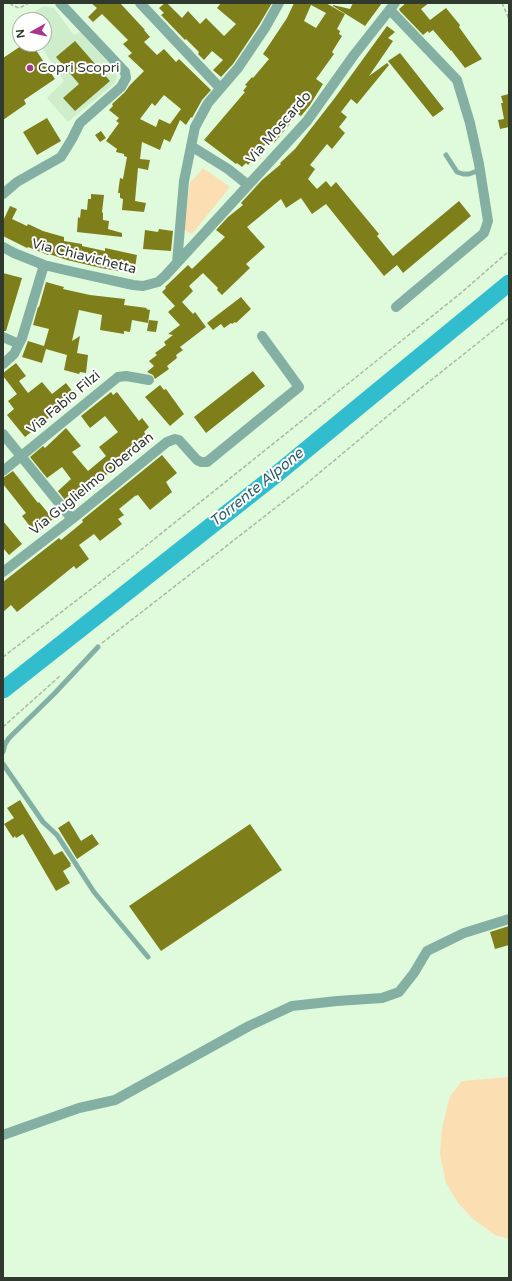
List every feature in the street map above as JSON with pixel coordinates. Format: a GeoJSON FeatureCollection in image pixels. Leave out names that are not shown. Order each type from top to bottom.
{"type":"FeatureCollection","features":[{"type":"Feature","properties":{"kind":"street"},"geometry":{"type":"LineString","coordinates":[[3,194],[17,182],[61,158],[80,123],[120,87],[126,78],[125,72],[60,3]]}},
{"type":"Feature","properties":{"kind":"street"},"geometry":{"type":"LineString","coordinates":[[140,3],[220,88]]}},
{"type":"Feature","properties":{"kind":"street"},"geometry":{"type":"LineString","coordinates":[[177,264],[184,181],[195,126],[208,103],[238,68],[262,34],[279,3]]}},
{"type":"Feature","properties":{"kind":"street"},"geometry":{"type":"LineString","coordinates":[[392,6],[457,80],[470,123],[480,170],[488,221],[484,233],[396,307]]}},
{"type":"Feature","properties":{"kind":"street","name":"Via Moscardo"},"geometry":{"type":"LineString","coordinates":[[177,264],[307,121],[354,55],[392,6]]}},
{"type":"Feature","properties":{"kind":"street"},"geometry":{"type":"LineString","coordinates":[[191,146],[228,169],[248,185]]}},
{"type":"Feature","properties":{"kind":"street","name":"Via Chiavichetta"},"geometry":{"type":"LineString","coordinates":[[3,247],[44,265],[143,286],[158,282],[177,264]]}},
{"type":"Feature","properties":{"kind":"street"},"geometry":{"type":"LineString","coordinates":[[3,364],[14,354],[19,344],[44,265]]}},
{"type":"Feature","properties":{"kind":"street","name":"Via Guglielmo Oberdan"},"geometry":{"type":"LineString","coordinates":[[3,572],[72,519],[167,442],[175,439],[179,440],[197,460],[207,462],[299,387],[262,336]]}},
{"type":"Feature","properties":{"kind":"street"},"geometry":{"type":"LineString","coordinates":[[3,337],[19,344]]}},
{"type":"Feature","properties":{"kind":"street","name":"Via Fabio Filzi"},"geometry":{"type":"LineString","coordinates":[[3,471],[118,377],[126,376],[149,380]]}},
{"type":"Feature","properties":{"kind":"street"},"geometry":{"type":"LineString","coordinates":[[3,434],[72,519]]}},
{"type":"Feature","properties":{"kind":"street"},"geometry":{"type":"LineString","coordinates":[[3,1135],[79,1108],[115,1100],[249,1026],[292,1006],[382,998],[399,992],[414,973],[427,951],[464,933],[509,919]]}},
{"type":"Feature","properties":{"kind":"lane"},"geometry":{"type":"LineString","coordinates":[[446,155],[457,172],[469,174],[480,170]]}},
{"type":"Feature","properties":{"kind":"lane"},"geometry":{"type":"LineString","coordinates":[[3,752],[5,744],[9,738],[54,694],[98,647]]}},
{"type":"Feature","properties":{"kind":"lane"},"geometry":{"type":"LineString","coordinates":[[3,764],[43,822],[57,835],[94,892],[148,957]]}},
{"type":"Feature","properties":{"kind":"path"},"geometry":{"type":"LineString","coordinates":[[10,3],[19,8],[29,3]]}},
{"type":"Feature","properties":{"kind":"path"},"geometry":{"type":"LineString","coordinates":[[502,3],[509,19]]}},
{"type":"Feature","properties":{"kind":"path"},"geometry":{"type":"LineString","coordinates":[[3,657],[112,573],[462,294],[509,251]]}},
{"type":"Feature","properties":{"kind":"path"},"geometry":{"type":"LineString","coordinates":[[98,647],[306,484],[420,389],[509,318]]}},
{"type":"Feature","properties":{"kind":"path"},"geometry":{"type":"LineString","coordinates":[[3,727],[65,672]]}},
{"type":"Feature","properties":{"kind":"shaded area"},"geometry":{"type":"Polygon","coordinates":[[[43,6],[54,8],[74,35],[80,32],[116,71],[117,78],[114,84],[68,122],[47,98],[64,81],[44,52],[52,52],[52,12],[34,12],[43,6]]]}},
{"type":"Feature","properties":{"kind":"shaded area"},"geometry":{"type":"Polygon","coordinates":[[[203,168],[230,187],[192,234],[184,230],[190,183],[203,168]]]}},
{"type":"Feature","properties":{"kind":"shaded area"},"geometry":{"type":"Polygon","coordinates":[[[509,1077],[509,1239],[495,1235],[473,1219],[458,1203],[446,1183],[440,1154],[442,1128],[450,1096],[462,1081],[509,1077]]]}},
{"type":"Feature","properties":{"kind":"building"},"geometry":{"type":"Polygon","coordinates":[[[91,3],[120,3],[150,37],[144,42],[157,55],[164,49],[176,62],[179,59],[211,90],[202,100],[192,118],[191,117],[186,125],[180,120],[170,142],[164,139],[160,150],[142,142],[140,159],[150,160],[148,170],[138,168],[135,201],[146,203],[144,212],[122,210],[123,199],[120,198],[120,193],[118,193],[120,178],[123,179],[127,157],[124,156],[124,154],[116,152],[117,149],[106,141],[119,123],[116,121],[119,118],[109,110],[113,106],[112,104],[144,71],[128,56],[132,53],[123,44],[128,40],[102,14],[93,22],[88,17],[97,8],[91,3]],[[164,95],[155,106],[152,103],[140,119],[156,127],[159,119],[170,124],[181,109],[164,95]]]}},
{"type":"Feature","properties":{"kind":"building"},"geometry":{"type":"Polygon","coordinates":[[[167,3],[182,18],[188,11],[200,24],[206,18],[224,36],[236,24],[217,8],[221,3],[272,3],[233,64],[221,77],[213,70],[223,60],[212,51],[204,60],[198,54],[199,52],[161,15],[164,13],[159,8],[167,3]]]}},
{"type":"Feature","properties":{"kind":"building"},"geometry":{"type":"Polygon","coordinates":[[[294,3],[326,3],[345,14],[337,29],[340,31],[339,34],[342,36],[332,52],[334,54],[316,79],[323,84],[310,105],[301,116],[298,114],[274,143],[270,139],[248,165],[246,163],[242,167],[204,140],[245,92],[243,91],[247,86],[245,85],[269,59],[263,54],[287,18],[294,3]],[[311,5],[304,21],[316,28],[326,13],[311,5]]]}},
{"type":"Feature","properties":{"kind":"building"},"geometry":{"type":"Polygon","coordinates":[[[353,3],[382,3],[365,26],[333,6],[350,9],[353,3]]]}},
{"type":"Feature","properties":{"kind":"building"},"geometry":{"type":"Polygon","coordinates":[[[406,3],[429,3],[421,9],[430,20],[446,8],[460,25],[459,27],[482,59],[465,68],[433,30],[429,33],[428,31],[423,35],[400,11],[399,9],[406,3]]]}},
{"type":"Feature","properties":{"kind":"building"},"geometry":{"type":"Polygon","coordinates":[[[387,26],[395,32],[388,38],[393,41],[369,76],[387,63],[389,65],[357,104],[351,99],[341,112],[347,117],[339,127],[345,133],[332,149],[327,144],[310,165],[315,169],[308,179],[317,189],[326,181],[331,187],[336,182],[379,234],[377,236],[393,256],[459,201],[471,216],[403,273],[397,265],[384,276],[326,204],[312,214],[301,198],[286,208],[281,199],[247,227],[265,247],[246,264],[250,268],[222,295],[217,290],[218,288],[203,273],[189,286],[193,291],[182,302],[193,314],[195,312],[206,327],[180,347],[183,350],[176,355],[177,358],[167,366],[169,369],[155,379],[153,375],[147,372],[154,366],[149,361],[157,355],[155,353],[166,345],[164,342],[173,335],[168,334],[180,325],[168,312],[175,306],[162,292],[166,288],[165,287],[188,265],[192,269],[225,237],[216,230],[228,217],[243,205],[241,203],[262,180],[281,164],[280,163],[295,149],[334,99],[387,26]]]}},
{"type":"Feature","properties":{"kind":"building"},"geometry":{"type":"Polygon","coordinates":[[[75,41],[110,81],[75,111],[63,98],[79,84],[56,57],[75,41]]]}},
{"type":"Feature","properties":{"kind":"building"},"geometry":{"type":"Polygon","coordinates":[[[12,52],[37,52],[55,79],[24,100],[26,104],[3,120],[3,58],[12,52]]]}},
{"type":"Feature","properties":{"kind":"building"},"geometry":{"type":"Polygon","coordinates":[[[400,53],[444,109],[433,117],[388,61],[400,53]]]}},
{"type":"Feature","properties":{"kind":"building"},"geometry":{"type":"Polygon","coordinates":[[[509,94],[509,127],[500,129],[498,120],[504,119],[501,96],[509,94]]]}},
{"type":"Feature","properties":{"kind":"building"},"geometry":{"type":"Polygon","coordinates":[[[47,118],[61,141],[37,155],[23,132],[47,118]]]}},
{"type":"Feature","properties":{"kind":"building"},"geometry":{"type":"Polygon","coordinates":[[[101,131],[106,138],[100,142],[95,135],[101,131]]]}},
{"type":"Feature","properties":{"kind":"building"},"geometry":{"type":"Polygon","coordinates":[[[91,194],[104,195],[102,212],[103,220],[109,221],[108,229],[122,233],[122,237],[77,232],[78,217],[80,218],[81,209],[87,210],[88,199],[91,199],[91,194]]]}},
{"type":"Feature","properties":{"kind":"building"},"geometry":{"type":"Polygon","coordinates":[[[10,206],[17,209],[12,219],[27,226],[28,224],[43,231],[64,237],[64,241],[82,244],[82,246],[105,251],[105,248],[137,255],[134,274],[101,268],[49,254],[48,255],[28,247],[27,248],[3,236],[3,221],[10,206]]]}},
{"type":"Feature","properties":{"kind":"building"},"geometry":{"type":"Polygon","coordinates":[[[159,229],[173,231],[171,251],[143,249],[145,230],[158,232],[159,229]]]}},
{"type":"Feature","properties":{"kind":"building"},"geometry":{"type":"Polygon","coordinates":[[[3,273],[22,278],[6,331],[3,331],[3,273]]]}},
{"type":"Feature","properties":{"kind":"building"},"geometry":{"type":"Polygon","coordinates":[[[46,282],[64,287],[63,289],[90,295],[125,299],[124,305],[147,308],[146,309],[150,310],[148,323],[132,320],[130,332],[124,331],[124,334],[100,330],[102,315],[79,310],[72,341],[80,336],[77,353],[88,355],[86,373],[80,372],[79,374],[64,370],[67,355],[46,349],[42,363],[22,357],[28,341],[44,346],[49,329],[33,325],[46,282]]]}},
{"type":"Feature","properties":{"kind":"building"},"geometry":{"type":"Polygon","coordinates":[[[241,297],[251,309],[236,323],[231,323],[224,328],[221,324],[213,330],[207,323],[241,297]]]}},
{"type":"Feature","properties":{"kind":"building"},"geometry":{"type":"Polygon","coordinates":[[[149,320],[158,321],[156,332],[147,331],[149,320]]]}},
{"type":"Feature","properties":{"kind":"building"},"geometry":{"type":"Polygon","coordinates":[[[16,363],[26,376],[19,381],[28,393],[42,382],[52,394],[66,383],[76,396],[25,437],[7,415],[14,409],[8,401],[17,394],[3,376],[3,373],[16,363]]]}},
{"type":"Feature","properties":{"kind":"building"},"geometry":{"type":"Polygon","coordinates":[[[253,371],[265,386],[206,433],[194,417],[253,371]]]}},
{"type":"Feature","properties":{"kind":"building"},"geometry":{"type":"Polygon","coordinates":[[[160,385],[164,390],[166,389],[184,414],[170,426],[145,397],[160,385]]]}},
{"type":"Feature","properties":{"kind":"building"},"geometry":{"type":"Polygon","coordinates":[[[111,392],[113,395],[117,392],[139,421],[142,418],[149,427],[144,432],[151,441],[137,452],[136,450],[119,466],[118,465],[92,487],[68,504],[58,491],[71,479],[62,467],[47,478],[30,457],[43,446],[45,448],[66,428],[81,446],[72,452],[88,471],[106,456],[99,447],[118,432],[105,416],[90,428],[81,416],[111,392]]]}},
{"type":"Feature","properties":{"kind":"building"},"geometry":{"type":"Polygon","coordinates":[[[162,455],[177,473],[166,482],[172,492],[150,510],[138,495],[135,496],[119,509],[124,515],[118,519],[122,524],[100,541],[94,534],[79,545],[89,559],[76,569],[74,566],[17,612],[11,605],[3,612],[3,582],[59,538],[61,540],[83,522],[82,520],[162,455]]]}},
{"type":"Feature","properties":{"kind":"building"},"geometry":{"type":"Polygon","coordinates":[[[13,471],[38,503],[39,502],[53,519],[36,534],[22,516],[26,513],[3,484],[3,478],[13,471]]]}},
{"type":"Feature","properties":{"kind":"building"},"geometry":{"type":"Polygon","coordinates":[[[3,521],[22,544],[9,555],[3,548],[3,521]]]}},
{"type":"Feature","properties":{"kind":"building"},"geometry":{"type":"Polygon","coordinates":[[[20,800],[54,855],[62,851],[71,864],[71,866],[63,871],[70,883],[56,891],[23,834],[13,838],[4,824],[14,818],[7,808],[20,800]]]}},
{"type":"Feature","properties":{"kind":"building"},"geometry":{"type":"Polygon","coordinates":[[[69,821],[81,841],[92,834],[99,844],[77,859],[58,828],[69,821]]]}},
{"type":"Feature","properties":{"kind":"building"},"geometry":{"type":"Polygon","coordinates":[[[250,824],[282,870],[161,951],[129,906],[250,824]]]}},
{"type":"Feature","properties":{"kind":"building"},"geometry":{"type":"Polygon","coordinates":[[[509,926],[509,945],[495,949],[490,932],[509,926]]]}},
{"type":"Feature","properties":{"kind":"waterway","name":"Torrente Alpone"},"geometry":{"type":"LineString","coordinates":[[3,690],[278,473],[509,283]]}},
{"type":"Feature","properties":{"kind":"place","name":"Copri Scopri"},"geometry":{"type":"Point","coordinates":[30,68]}}]}
